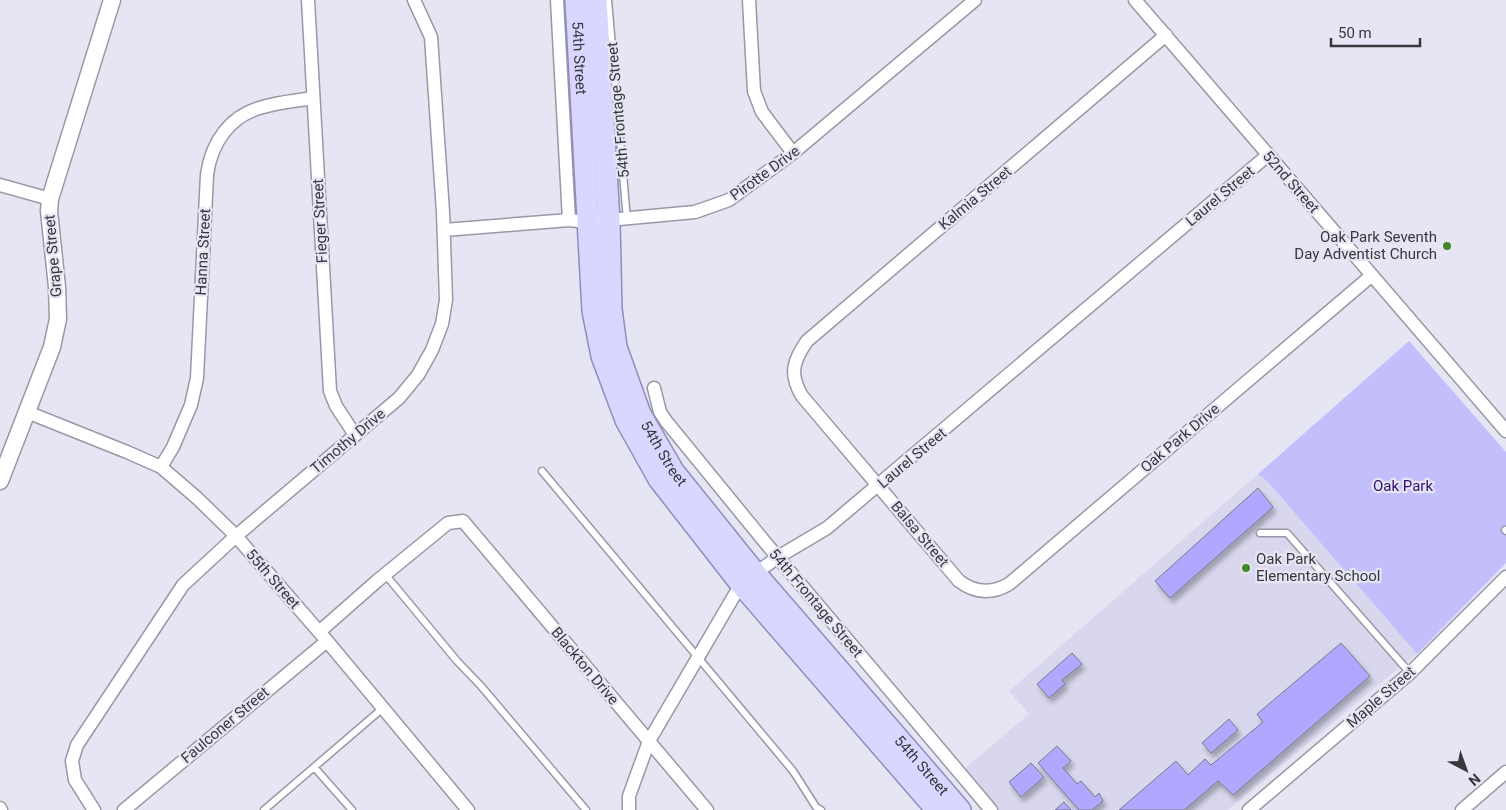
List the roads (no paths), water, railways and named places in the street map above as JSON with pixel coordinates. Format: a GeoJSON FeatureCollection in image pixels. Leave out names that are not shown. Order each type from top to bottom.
{"type":"FeatureCollection","features":[{"type":"Feature","properties":{"kind":"main road","name":"54th Street"},"geometry":{"type":"LineString","coordinates":[[576,0],[578,221],[602,356],[626,420],[659,479],[748,578],[943,807]]}},
{"type":"Feature","properties":{"kind":"main road","name":"54th Street"},"geometry":{"type":"LineString","coordinates":[[596,0],[618,220],[611,309],[616,347],[640,414],[673,471],[748,578]]}},
{"type":"Feature","properties":{"kind":"street","name":"Grape Street"},"geometry":{"type":"LineString","coordinates":[[0,482],[52,347],[58,318],[49,211],[50,199],[112,0]]}},
{"type":"Feature","properties":{"kind":"street","name":"Fieger Street"},"geometry":{"type":"LineString","coordinates":[[308,0],[330,391],[336,406],[355,435]]}},
{"type":"Feature","properties":{"kind":"street","name":"Timothy Drive"},"geometry":{"type":"LineString","coordinates":[[94,810],[75,780],[72,761],[77,745],[183,585],[236,536],[399,398],[418,375],[432,350],[442,324],[446,300],[444,230],[431,37],[414,0]]}},
{"type":"Feature","properties":{"kind":"street"},"geometry":{"type":"LineString","coordinates":[[557,0],[578,221]]}},
{"type":"Feature","properties":{"kind":"street"},"geometry":{"type":"LineString","coordinates":[[749,0],[754,91],[762,112],[793,153]]}},
{"type":"Feature","properties":{"kind":"street","name":"Pirotte Drive"},"geometry":{"type":"LineString","coordinates":[[444,230],[618,220],[695,212],[729,200],[793,153],[975,0]]}},
{"type":"Feature","properties":{"kind":"street","name":"52nd Street"},"geometry":{"type":"LineString","coordinates":[[1135,0],[1506,431]]}},
{"type":"Feature","properties":{"kind":"street","name":"Kalmia Street"},"geometry":{"type":"LineString","coordinates":[[794,369],[797,355],[807,341],[1166,36]]}},
{"type":"Feature","properties":{"kind":"street","name":"Hanna Street"},"geometry":{"type":"LineString","coordinates":[[161,467],[173,447],[191,405],[197,378],[207,175],[216,144],[226,129],[250,112],[272,104],[313,98]]}},
{"type":"Feature","properties":{"kind":"street","name":"Laurel Street"},"geometry":{"type":"LineString","coordinates":[[629,810],[629,796],[649,741],[697,656],[748,578],[778,557],[827,528],[879,486],[1268,155]]}},
{"type":"Feature","properties":{"kind":"street"},"geometry":{"type":"LineString","coordinates":[[0,185],[50,199]]}},
{"type":"Feature","properties":{"kind":"street","name":"Oak Park Drive"},"geometry":{"type":"LineString","coordinates":[[985,591],[1002,588],[1008,584],[1371,276]]}},
{"type":"Feature","properties":{"kind":"street","name":"Balsa Street"},"geometry":{"type":"LineString","coordinates":[[794,369],[796,384],[802,396],[959,580],[971,588],[985,591]]}},
{"type":"Feature","properties":{"kind":"street","name":"54th Frontage Street"},"geometry":{"type":"LineString","coordinates":[[654,388],[660,412],[666,421],[991,810]]}},
{"type":"Feature","properties":{"kind":"street","name":"55th Street"},"geometry":{"type":"LineString","coordinates":[[27,412],[161,467],[197,498],[236,536],[323,636],[468,810]]}},
{"type":"Feature","properties":{"kind":"street","name":"Faulconer Street"},"geometry":{"type":"LineString","coordinates":[[124,810],[323,636],[385,574],[448,523],[463,521]]}},
{"type":"Feature","properties":{"kind":"street","name":"Blackton Drive"},"geometry":{"type":"LineString","coordinates":[[463,521],[707,810]]}},
{"type":"Feature","properties":{"kind":"street","name":"Maple Street"},"geometry":{"type":"LineString","coordinates":[[1248,810],[1410,673],[1506,577]]}},
{"type":"Feature","properties":{"kind":"street"},"geometry":{"type":"LineString","coordinates":[[1462,810],[1506,772]]}},
{"type":"Feature","properties":{"kind":"lane","name":"54th Frontage Street"},"geometry":{"type":"LineString","coordinates":[[608,0],[618,220]]}},
{"type":"Feature","properties":{"kind":"lane"},"geometry":{"type":"LineString","coordinates":[[542,471],[793,771],[816,808],[821,810]]}},
{"type":"Feature","properties":{"kind":"lane"},"geometry":{"type":"LineString","coordinates":[[1260,533],[1288,533],[1410,673]]}},
{"type":"Feature","properties":{"kind":"lane"},"geometry":{"type":"LineString","coordinates":[[385,574],[586,810]]}},
{"type":"Feature","properties":{"kind":"lane"},"geometry":{"type":"LineString","coordinates":[[264,810],[383,708]]}},
{"type":"Feature","properties":{"kind":"lane"},"geometry":{"type":"LineString","coordinates":[[314,767],[352,810]]}},
{"type":"Feature","properties":{"kind":"place","name":"Oak Park Seventh Day Adventist Church"},"geometry":{"type":"Point","coordinates":[1447,246]}},
{"type":"Feature","properties":{"kind":"place","name":"Oak Park Elementary School"},"geometry":{"type":"Point","coordinates":[1246,568]}},
{"type":"Feature","properties":{"kind":"park label","name":"Oak Park"},"geometry":{"type":"Point","coordinates":[1403,486]}}]}
